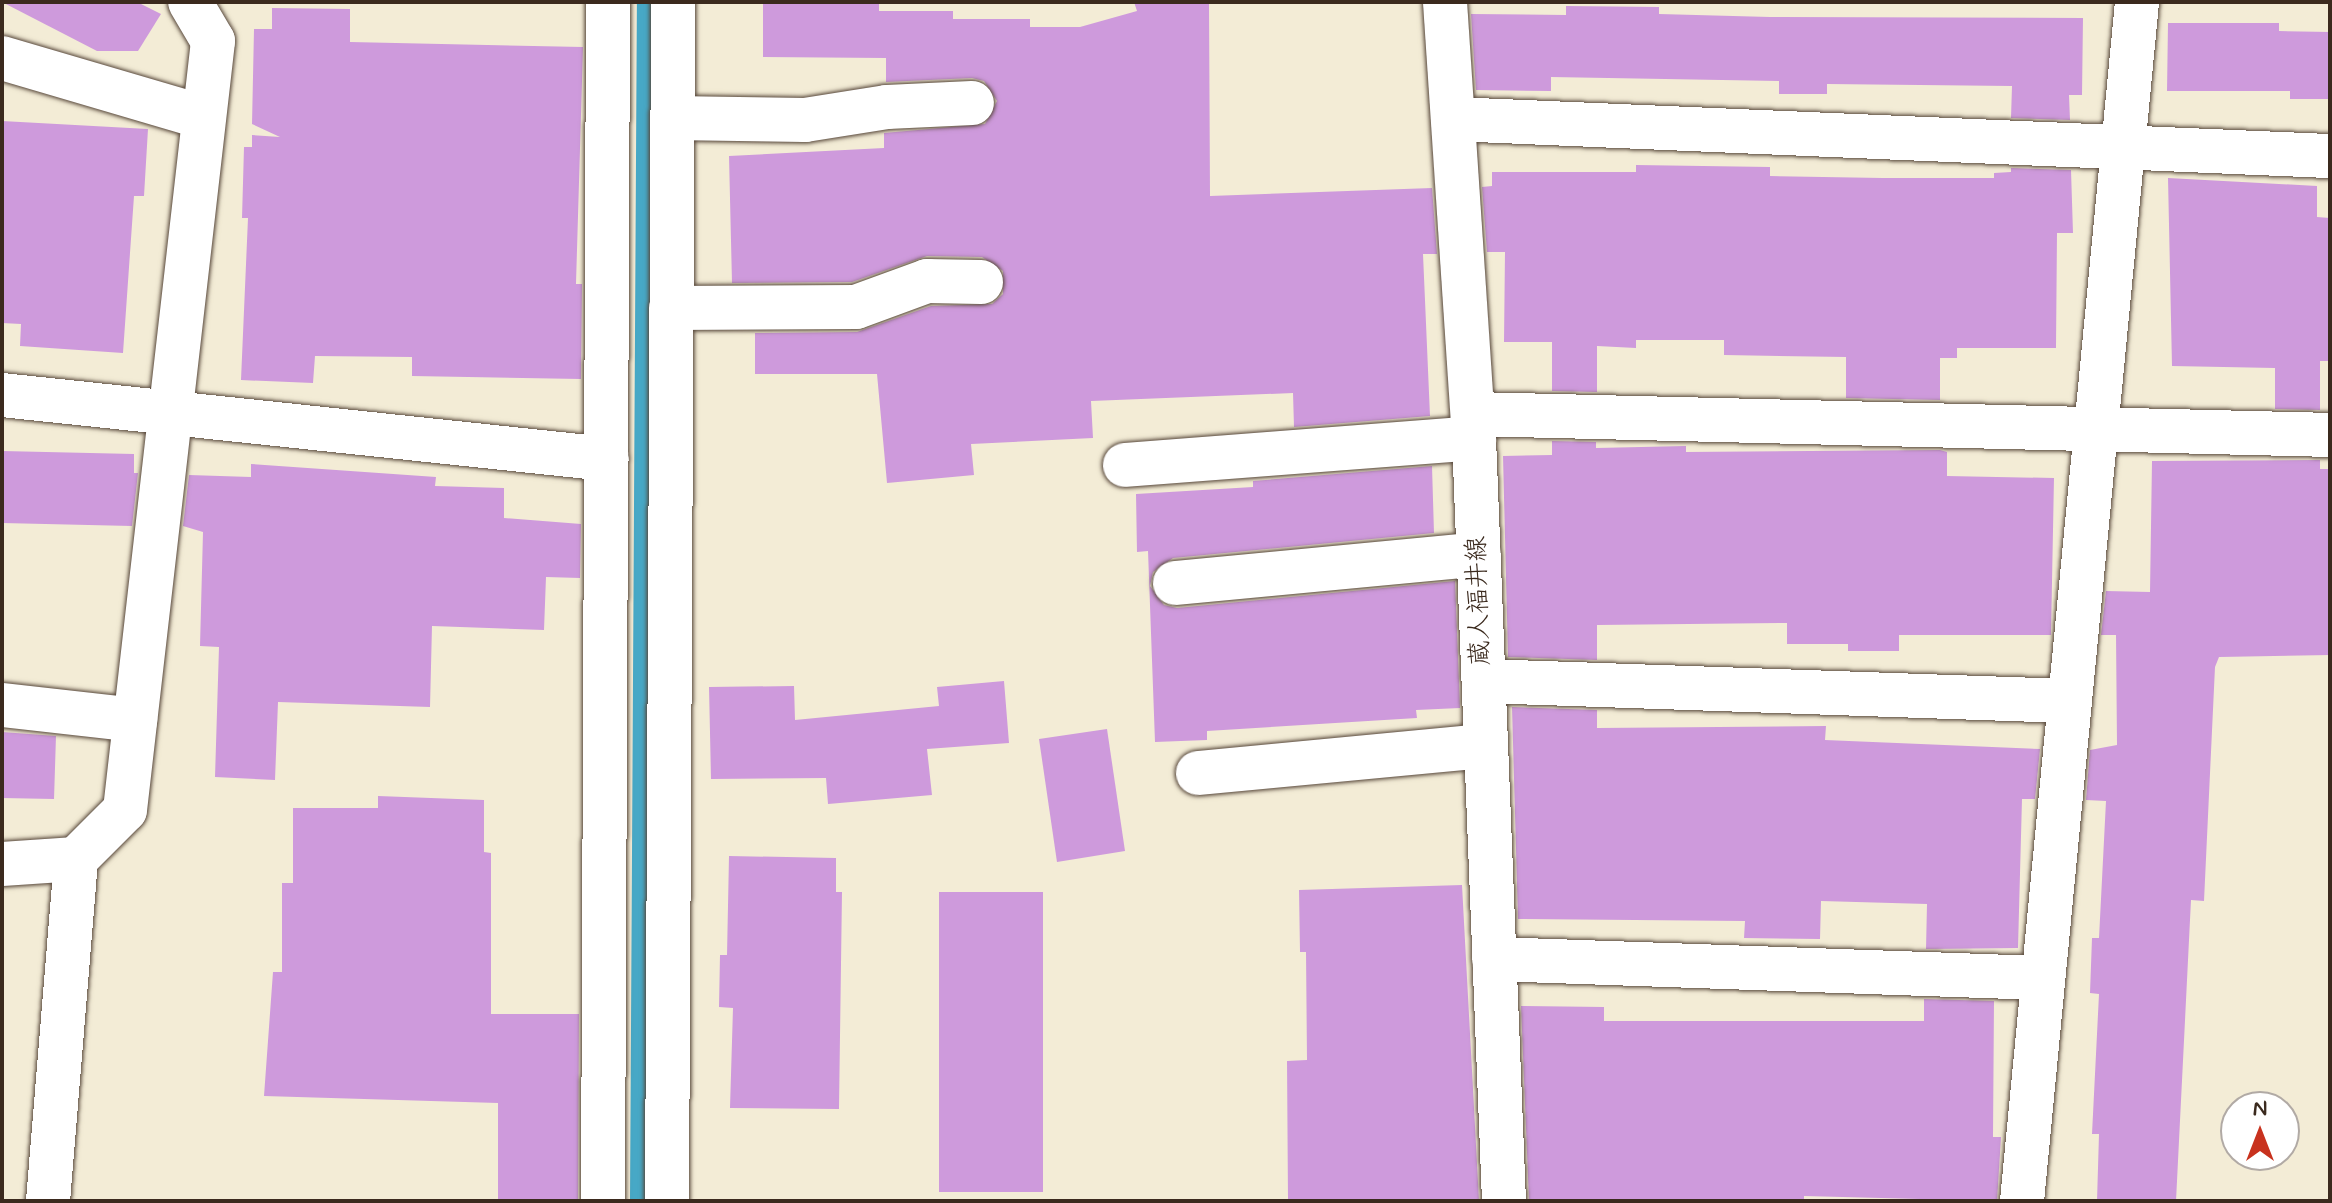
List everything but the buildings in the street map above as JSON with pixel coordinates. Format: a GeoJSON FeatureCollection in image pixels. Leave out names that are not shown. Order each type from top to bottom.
{"type":"FeatureCollection","features":[{"type":"Feature","properties":{"kind":"street"},"geometry":{"type":"LineString","coordinates":[[48,1201],[76,859],[125,810],[213,41],[190,2]]}},
{"type":"Feature","properties":{"kind":"street"},"geometry":{"type":"LineString","coordinates":[[603,1201],[608,2]]}},
{"type":"Feature","properties":{"kind":"street"},"geometry":{"type":"LineString","coordinates":[[667,1201],[673,2]]}},
{"type":"Feature","properties":{"kind":"street","name":"蔵人福井線"},"geometry":{"type":"LineString","coordinates":[[1445,2],[1474,426],[1504,1201]]}},
{"type":"Feature","properties":{"kind":"street"},"geometry":{"type":"LineString","coordinates":[[2022,1201],[2040,978],[2098,426],[2120,147],[2137,2]]}},
{"type":"Feature","properties":{"kind":"street"},"geometry":{"type":"LineString","coordinates":[[2,58],[203,117]]}},
{"type":"Feature","properties":{"kind":"street"},"geometry":{"type":"LineString","coordinates":[[672,118],[805,120],[887,107],[972,103]]}},
{"type":"Feature","properties":{"kind":"street"},"geometry":{"type":"LineString","coordinates":[[1453,119],[2330,156]]}},
{"type":"Feature","properties":{"kind":"street"},"geometry":{"type":"LineString","coordinates":[[671,308],[856,307],[927,281],[981,282]]}},
{"type":"Feature","properties":{"kind":"street"},"geometry":{"type":"LineString","coordinates":[[2,395],[607,459]]}},
{"type":"Feature","properties":{"kind":"street"},"geometry":{"type":"LineString","coordinates":[[1125,465],[1474,426],[2098,426],[2330,435]]}},
{"type":"Feature","properties":{"kind":"street"},"geometry":{"type":"LineString","coordinates":[[1175,583],[1479,554]]}},
{"type":"Feature","properties":{"kind":"street"},"geometry":{"type":"LineString","coordinates":[[1484,681],[2068,701]]}},
{"type":"Feature","properties":{"kind":"street"},"geometry":{"type":"LineString","coordinates":[[2,705],[135,720]]}},
{"type":"Feature","properties":{"kind":"street"},"geometry":{"type":"LineString","coordinates":[[1198,773],[1486,746]]}},
{"type":"Feature","properties":{"kind":"street"},"geometry":{"type":"LineString","coordinates":[[2,864],[76,859]]}},
{"type":"Feature","properties":{"kind":"street"},"geometry":{"type":"LineString","coordinates":[[1494,959],[2040,978]]}},
{"type":"Feature","properties":{"kind":"waterway"},"geometry":{"type":"LineString","coordinates":[[638,1201],[645,2]]}}]}
